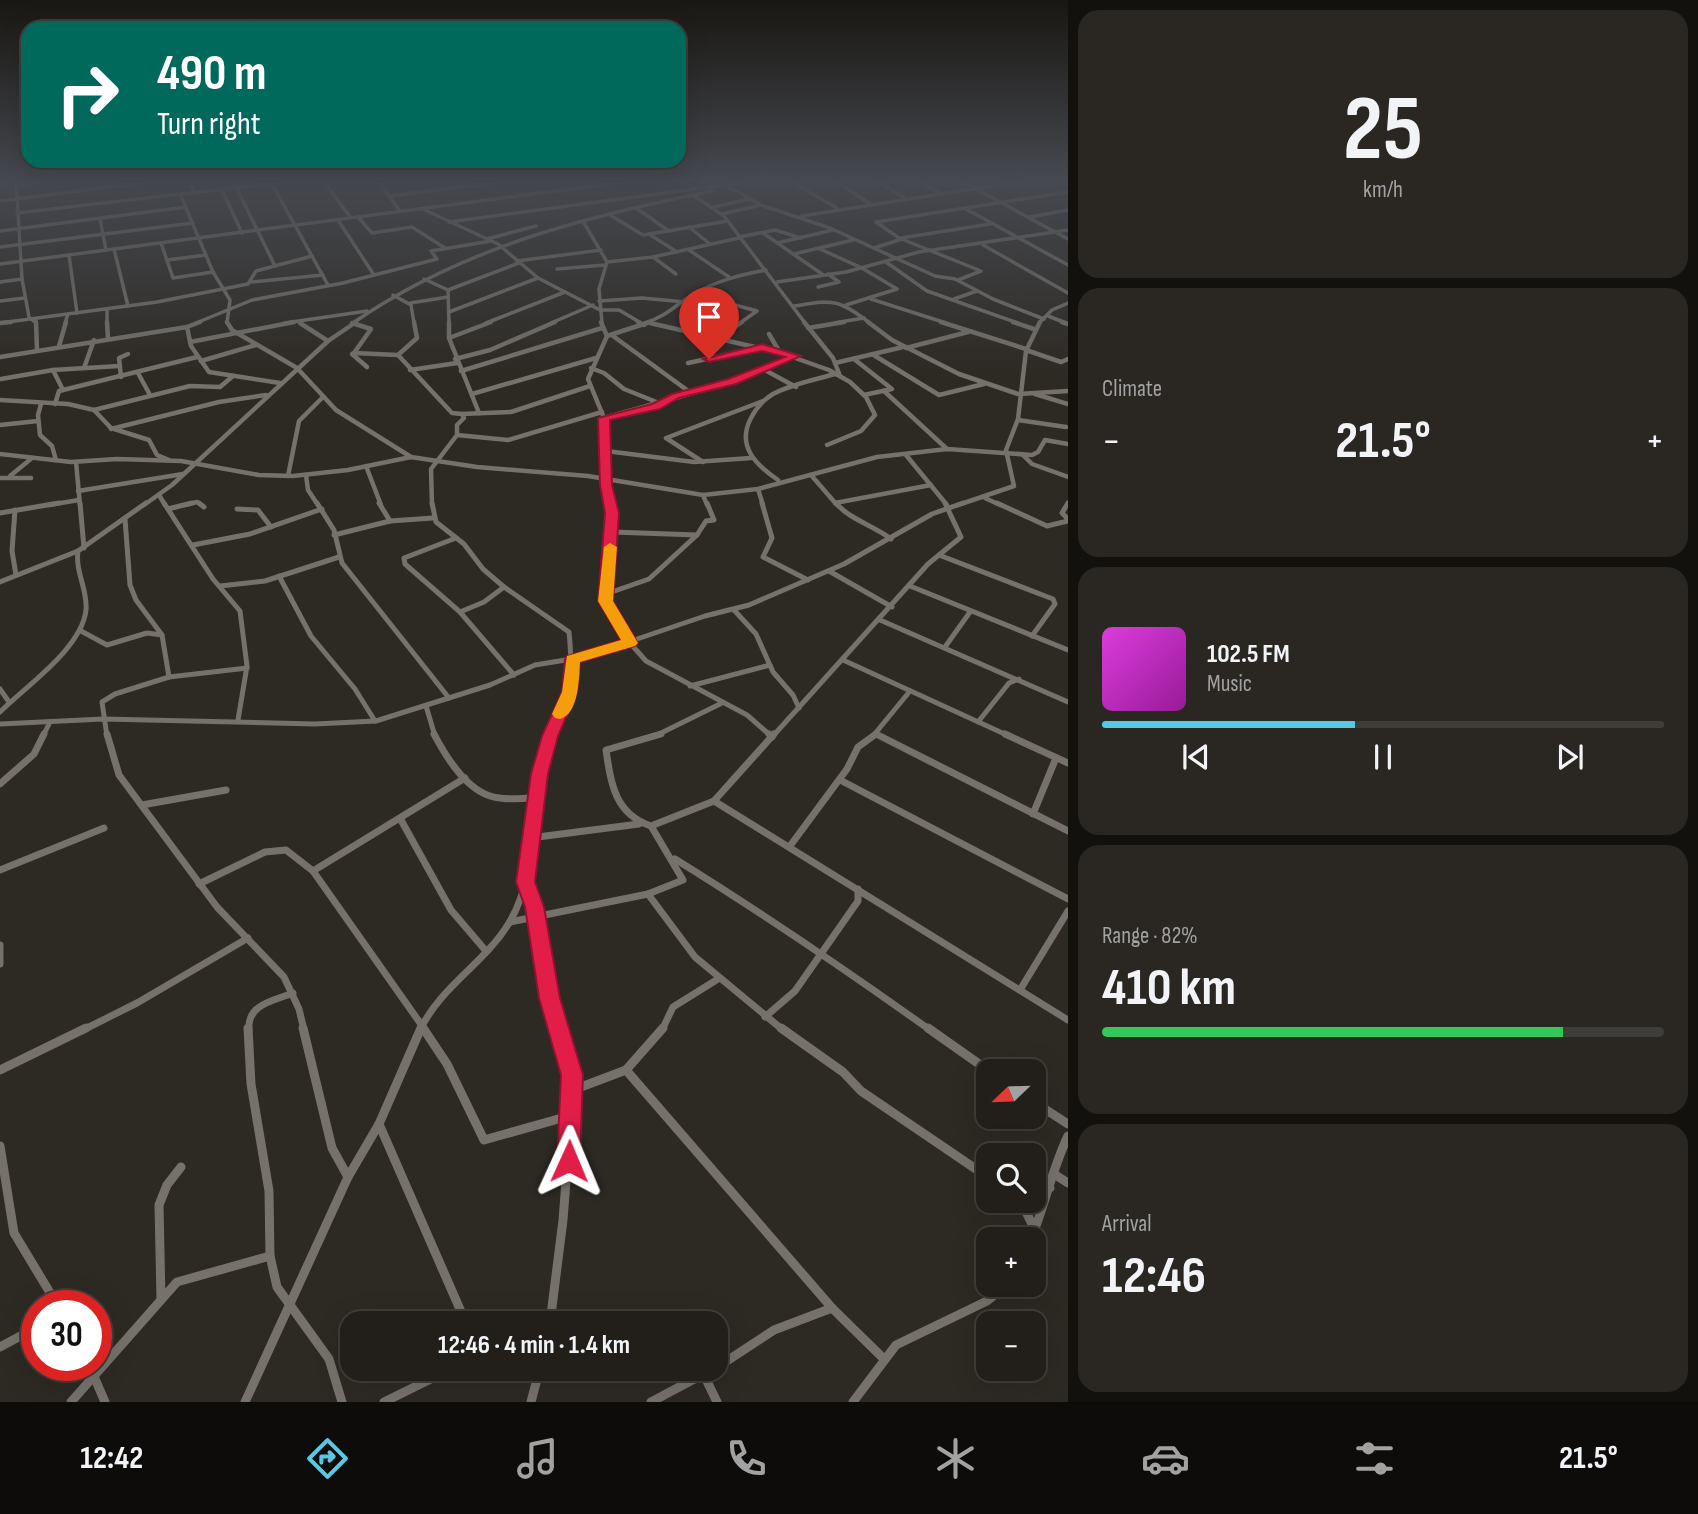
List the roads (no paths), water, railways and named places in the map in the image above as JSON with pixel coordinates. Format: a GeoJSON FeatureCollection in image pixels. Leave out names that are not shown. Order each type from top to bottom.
{"type":"FeatureCollection","features":[{"type":"Feature","properties":{"kind":"street"},"geometry":{"type":"LineString","coordinates":[[20,244],[25,298],[29,317],[34,319]]}},
{"type":"Feature","properties":{"kind":"street"},"geometry":{"type":"LineString","coordinates":[[105,244],[106,250]]}},
{"type":"Feature","properties":{"kind":"street"},"geometry":{"type":"LineString","coordinates":[[0,264],[150,244]]}},
{"type":"Feature","properties":{"kind":"street"},"geometry":{"type":"LineString","coordinates":[[162,244],[173,278],[213,272]]}},
{"type":"Feature","properties":{"kind":"street"},"geometry":{"type":"LineString","coordinates":[[202,244],[221,288],[228,296],[227,323],[236,333],[297,368],[323,397],[345,416],[411,457]]}},
{"type":"Feature","properties":{"kind":"street"},"geometry":{"type":"LineString","coordinates":[[265,244],[275,266]]}},
{"type":"Feature","properties":{"kind":"street"},"geometry":{"type":"LineString","coordinates":[[306,244],[328,285]]}},
{"type":"Feature","properties":{"kind":"street"},"geometry":{"type":"LineString","coordinates":[[354,244],[374,275]]}},
{"type":"Feature","properties":{"kind":"street"},"geometry":{"type":"LineString","coordinates":[[439,244],[445,248]]}},
{"type":"Feature","properties":{"kind":"street"},"geometry":{"type":"LineString","coordinates":[[0,358],[94,340],[187,327],[229,308],[264,297],[374,275],[437,259],[430,252],[465,244]]}},
{"type":"Feature","properties":{"kind":"street"},"geometry":{"type":"LineString","coordinates":[[499,244],[538,278],[600,310],[619,310],[647,324],[779,351],[837,375],[864,395],[875,412],[874,420],[859,432],[827,446]]}},
{"type":"Feature","properties":{"kind":"street"},"geometry":{"type":"LineString","coordinates":[[0,582],[81,549],[159,495],[204,457],[267,395],[328,341],[393,295],[424,279],[508,244]]}},
{"type":"Feature","properties":{"kind":"street"},"geometry":{"type":"LineString","coordinates":[[597,244],[606,264]]}},
{"type":"Feature","properties":{"kind":"street"},"geometry":{"type":"LineString","coordinates":[[665,244],[677,252]]}},
{"type":"Feature","properties":{"kind":"street"},"geometry":{"type":"LineString","coordinates":[[557,269],[653,257],[709,244]]}},
{"type":"Feature","properties":{"kind":"street"},"geometry":{"type":"LineString","coordinates":[[744,244],[777,282],[794,306],[796,315],[835,363],[837,375]]}},
{"type":"Feature","properties":{"kind":"street"},"geometry":{"type":"LineString","coordinates":[[779,244],[839,282],[818,287]]}},
{"type":"Feature","properties":{"kind":"street"},"geometry":{"type":"LineString","coordinates":[[794,254],[837,244]]}},
{"type":"Feature","properties":{"kind":"street"},"geometry":{"type":"LineString","coordinates":[[865,244],[939,278],[957,280],[977,291],[1068,324]]}},
{"type":"Feature","properties":{"kind":"street"},"geometry":{"type":"LineString","coordinates":[[874,248],[884,244]]}},
{"type":"Feature","properties":{"kind":"street"},"geometry":{"type":"LineString","coordinates":[[915,244],[981,271],[957,280]]}},
{"type":"Feature","properties":{"kind":"street"},"geometry":{"type":"LineString","coordinates":[[777,282],[862,268],[930,251],[986,244]]}},
{"type":"Feature","properties":{"kind":"street"},"geometry":{"type":"LineString","coordinates":[[1031,244],[1068,265]]}},
{"type":"Feature","properties":{"kind":"street"},"geometry":{"type":"LineString","coordinates":[[983,245],[1068,293]]}},
{"type":"Feature","properties":{"kind":"street"},"geometry":{"type":"LineString","coordinates":[[114,249],[128,306]]}},
{"type":"Feature","properties":{"kind":"street"},"geometry":{"type":"LineString","coordinates":[[820,249],[862,268],[897,289],[846,305]]}},
{"type":"Feature","properties":{"kind":"street"},"geometry":{"type":"LineString","coordinates":[[424,279],[448,290],[518,262],[554,254],[601,250]]}},
{"type":"Feature","properties":{"kind":"street"},"geometry":{"type":"LineString","coordinates":[[689,250],[729,277]]}},
{"type":"Feature","properties":{"kind":"street"},"geometry":{"type":"LineString","coordinates":[[69,255],[77,313]]}},
{"type":"Feature","properties":{"kind":"street"},"geometry":{"type":"LineString","coordinates":[[167,260],[206,255]]}},
{"type":"Feature","properties":{"kind":"street"},"geometry":{"type":"LineString","coordinates":[[254,281],[252,273],[256,271],[312,256]]}},
{"type":"Feature","properties":{"kind":"street"},"geometry":{"type":"LineString","coordinates":[[653,257],[676,274]]}},
{"type":"Feature","properties":{"kind":"street"},"geometry":{"type":"LineString","coordinates":[[886,262],[925,289],[1034,328]]}},
{"type":"Feature","properties":{"kind":"street"},"geometry":{"type":"LineString","coordinates":[[606,264],[600,273],[602,328],[691,393]]}},
{"type":"Feature","properties":{"kind":"street"},"geometry":{"type":"LineString","coordinates":[[766,270],[729,277],[695,294],[669,315],[610,336],[596,358],[588,379],[603,415],[612,532],[606,594],[608,606],[630,643],[646,660],[747,715],[772,737]]}},
{"type":"Feature","properties":{"kind":"street"},"geometry":{"type":"LineString","coordinates":[[0,323],[128,306],[254,281],[323,275]]}},
{"type":"Feature","properties":{"kind":"street"},"geometry":{"type":"LineString","coordinates":[[449,312],[538,278]]}},
{"type":"Feature","properties":{"kind":"street"},"geometry":{"type":"LineString","coordinates":[[0,282],[22,279]]}},
{"type":"Feature","properties":{"kind":"street"},"geometry":{"type":"LineString","coordinates":[[448,290],[449,338],[479,413]]}},
{"type":"Feature","properties":{"kind":"street"},"geometry":{"type":"LineString","coordinates":[[952,299],[977,291]]}},
{"type":"Feature","properties":{"kind":"street"},"geometry":{"type":"LineString","coordinates":[[449,338],[565,292]]}},
{"type":"Feature","properties":{"kind":"street"},"geometry":{"type":"LineString","coordinates":[[695,294],[757,311],[718,339]]}},
{"type":"Feature","properties":{"kind":"street"},"geometry":{"type":"LineString","coordinates":[[393,295],[410,303],[448,297]]}},
{"type":"Feature","properties":{"kind":"street"},"geometry":{"type":"LineString","coordinates":[[0,301],[25,298]]}},
{"type":"Feature","properties":{"kind":"street"},"geometry":{"type":"LineString","coordinates":[[410,370],[456,361],[490,350],[599,302],[642,298],[685,302]]}},
{"type":"Feature","properties":{"kind":"street"},"geometry":{"type":"LineString","coordinates":[[871,299],[1062,362],[1068,359]]}},
{"type":"Feature","properties":{"kind":"street"},"geometry":{"type":"LineString","coordinates":[[794,306],[829,301],[846,305],[904,348],[1018,394],[1068,391]]}},
{"type":"Feature","properties":{"kind":"street"},"geometry":{"type":"LineString","coordinates":[[354,353],[398,355],[417,338],[410,303]]}},
{"type":"Feature","properties":{"kind":"street"},"geometry":{"type":"LineString","coordinates":[[76,462],[81,549],[76,566],[86,608],[80,631],[0,711],[3,724],[103,719],[238,720],[315,724],[375,721],[414,711],[535,665],[572,659],[630,643],[705,616],[734,610],[829,571],[947,508],[985,498],[1014,485],[1005,452],[1018,420],[1018,394],[1026,350],[1034,328],[1056,307],[1068,303]]}},
{"type":"Feature","properties":{"kind":"street"},"geometry":{"type":"LineString","coordinates":[[107,309],[108,338]]}},
{"type":"Feature","properties":{"kind":"street"},"geometry":{"type":"LineString","coordinates":[[190,342],[300,323],[332,314],[369,311]]}},
{"type":"Feature","properties":{"kind":"street"},"geometry":{"type":"LineString","coordinates":[[59,346],[68,314]]}},
{"type":"Feature","properties":{"kind":"street"},"geometry":{"type":"LineString","coordinates":[[808,328],[864,318]]}},
{"type":"Feature","properties":{"kind":"street"},"geometry":{"type":"LineString","coordinates":[[34,319],[37,350]]}},
{"type":"Feature","properties":{"kind":"street"},"geometry":{"type":"LineString","coordinates":[[300,323],[328,341]]}},
{"type":"Feature","properties":{"kind":"street"},"geometry":{"type":"LineString","coordinates":[[352,323],[370,329],[351,355],[367,367]]}},
{"type":"Feature","properties":{"kind":"street"},"geometry":{"type":"LineString","coordinates":[[187,327],[190,342],[209,372],[280,383]]}},
{"type":"Feature","properties":{"kind":"street"},"geometry":{"type":"LineString","coordinates":[[461,371],[602,328]]}},
{"type":"Feature","properties":{"kind":"street"},"geometry":{"type":"LineString","coordinates":[[835,363],[970,331]]}},
{"type":"Feature","properties":{"kind":"street"},"geometry":{"type":"LineString","coordinates":[[769,334],[779,351]]}},
{"type":"Feature","properties":{"kind":"street"},"geometry":{"type":"LineString","coordinates":[[84,368],[94,340]]}},
{"type":"Feature","properties":{"kind":"street"},"geometry":{"type":"LineString","coordinates":[[55,404],[58,393],[63,390],[256,345]]}},
{"type":"Feature","properties":{"kind":"street"},"geometry":{"type":"LineString","coordinates":[[688,363],[762,347]]}},
{"type":"Feature","properties":{"kind":"street"},"geometry":{"type":"LineString","coordinates":[[121,377],[119,358],[128,354]]}},
{"type":"Feature","properties":{"kind":"street"},"geometry":{"type":"LineString","coordinates":[[872,354],[939,395],[986,383]]}},
{"type":"Feature","properties":{"kind":"street"},"geometry":{"type":"LineString","coordinates":[[398,355],[452,413],[511,412],[590,386]]}},
{"type":"Feature","properties":{"kind":"street"},"geometry":{"type":"LineString","coordinates":[[457,435],[508,440],[659,403],[746,377],[795,356]]}},
{"type":"Feature","properties":{"kind":"street"},"geometry":{"type":"LineString","coordinates":[[472,394],[596,358]]}},
{"type":"Feature","properties":{"kind":"street"},"geometry":{"type":"LineString","coordinates":[[854,359],[892,388],[864,395]]}},
{"type":"Feature","properties":{"kind":"street"},"geometry":{"type":"LineString","coordinates":[[1,379],[53,370],[119,366]]}},
{"type":"Feature","properties":{"kind":"street"},"geometry":{"type":"LineString","coordinates":[[591,368],[604,373],[624,388],[659,403]]}},
{"type":"Feature","properties":{"kind":"street"},"geometry":{"type":"LineString","coordinates":[[763,369],[796,387]]}},
{"type":"Feature","properties":{"kind":"street"},"geometry":{"type":"LineString","coordinates":[[53,370],[63,390]]}},
{"type":"Feature","properties":{"kind":"street"},"geometry":{"type":"LineString","coordinates":[[138,373],[150,395]]}},
{"type":"Feature","properties":{"kind":"street"},"geometry":{"type":"LineString","coordinates":[[703,462],[666,438],[796,387],[837,375]]}},
{"type":"Feature","properties":{"kind":"street"},"geometry":{"type":"LineString","coordinates":[[0,400],[94,410],[190,386],[202,389],[216,387],[229,382],[233,376]]}},
{"type":"Feature","properties":{"kind":"street"},"geometry":{"type":"LineString","coordinates":[[884,391],[947,449]]}},
{"type":"Feature","properties":{"kind":"street"},"geometry":{"type":"LineString","coordinates":[[1033,394],[1068,404]]}},
{"type":"Feature","properties":{"kind":"street"},"geometry":{"type":"LineString","coordinates":[[111,429],[219,402],[267,395]]}},
{"type":"Feature","properties":{"kind":"street"},"geometry":{"type":"LineString","coordinates":[[288,476],[299,421],[323,397]]}},
{"type":"Feature","properties":{"kind":"street"},"geometry":{"type":"LineString","coordinates":[[763,401],[743,435],[751,458],[776,482]]}},
{"type":"Feature","properties":{"kind":"street"},"geometry":{"type":"LineString","coordinates":[[41,404],[38,421],[40,435],[52,446],[56,460]]}},
{"type":"Feature","properties":{"kind":"street"},"geometry":{"type":"LineString","coordinates":[[745,408],[755,411]]}},
{"type":"Feature","properties":{"kind":"street"},"geometry":{"type":"LineString","coordinates":[[94,410],[111,429],[123,435],[149,440],[157,455],[170,461]]}},
{"type":"Feature","properties":{"kind":"street"},"geometry":{"type":"LineString","coordinates":[[431,469],[457,435],[457,425],[464,418],[462,414]]}},
{"type":"Feature","properties":{"kind":"street"},"geometry":{"type":"LineString","coordinates":[[1018,420],[1066,427]]}},
{"type":"Feature","properties":{"kind":"street"},"geometry":{"type":"LineString","coordinates":[[0,425],[38,421]]}},
{"type":"Feature","properties":{"kind":"street"},"geometry":{"type":"LineString","coordinates":[[0,454],[76,462],[100,459],[181,461],[250,474],[288,476],[411,457],[606,478],[671,492],[704,495],[758,489],[877,457],[947,449],[1023,455],[1035,454],[1045,440],[1068,444]]}},
{"type":"Feature","properties":{"kind":"street"},"geometry":{"type":"LineString","coordinates":[[606,451],[703,462],[751,458]]}},
{"type":"Feature","properties":{"kind":"street"},"geometry":{"type":"LineString","coordinates":[[150,460],[157,455]]}},
{"type":"Feature","properties":{"kind":"street"},"geometry":{"type":"LineString","coordinates":[[722,703],[665,733],[606,750],[611,789],[633,820],[651,826],[714,801],[939,555],[961,537],[958,524],[906,455]]}},
{"type":"Feature","properties":{"kind":"street"},"geometry":{"type":"LineString","coordinates":[[1023,455],[1032,464],[1068,477]]}},
{"type":"Feature","properties":{"kind":"street"},"geometry":{"type":"LineString","coordinates":[[10,476],[16,468],[33,457]]}},
{"type":"Feature","properties":{"kind":"street"},"geometry":{"type":"LineString","coordinates":[[181,461],[204,457]]}},
{"type":"Feature","properties":{"kind":"street"},"geometry":{"type":"LineString","coordinates":[[424,459],[431,469],[433,518]]}},
{"type":"Feature","properties":{"kind":"street"},"geometry":{"type":"LineString","coordinates":[[366,466],[374,494],[390,521]]}},
{"type":"Feature","properties":{"kind":"street"},"geometry":{"type":"LineString","coordinates":[[78,491],[186,473]]}},
{"type":"Feature","properties":{"kind":"street"},"geometry":{"type":"LineString","coordinates":[[306,475],[308,490],[322,509],[334,536],[339,557],[383,618],[408,644],[449,698]]}},
{"type":"Feature","properties":{"kind":"street"},"geometry":{"type":"LineString","coordinates":[[811,475],[849,517],[877,528],[891,539]]}},
{"type":"Feature","properties":{"kind":"street"},"geometry":{"type":"LineString","coordinates":[[0,478],[31,478]]}},
{"type":"Feature","properties":{"kind":"street"},"geometry":{"type":"LineString","coordinates":[[835,503],[931,485]]}},
{"type":"Feature","properties":{"kind":"street"},"geometry":{"type":"LineString","coordinates":[[758,489],[760,503],[772,531],[765,559],[808,580]]}},
{"type":"Feature","properties":{"kind":"street"},"geometry":{"type":"LineString","coordinates":[[159,495],[243,618],[247,668],[238,720]]}},
{"type":"Feature","properties":{"kind":"street"},"geometry":{"type":"LineString","coordinates":[[606,594],[649,579],[697,535],[706,521],[716,517],[704,495]]}},
{"type":"Feature","properties":{"kind":"street"},"geometry":{"type":"LineString","coordinates":[[985,498],[1047,526],[1068,520],[1062,513],[1068,503]]}},
{"type":"Feature","properties":{"kind":"street"},"geometry":{"type":"LineString","coordinates":[[0,513],[79,499]]}},
{"type":"Feature","properties":{"kind":"street"},"geometry":{"type":"LineString","coordinates":[[168,509],[197,502],[204,507]]}},
{"type":"Feature","properties":{"kind":"street"},"geometry":{"type":"LineString","coordinates":[[237,509],[258,510],[271,527]]}},
{"type":"Feature","properties":{"kind":"street"},"geometry":{"type":"LineString","coordinates":[[194,547],[271,527],[322,509]]}},
{"type":"Feature","properties":{"kind":"street"},"geometry":{"type":"LineString","coordinates":[[15,510],[15,530],[9,556],[16,575]]}},
{"type":"Feature","properties":{"kind":"street"},"geometry":{"type":"LineString","coordinates":[[245,1402],[348,1177],[379,1124],[399,1072],[422,1025],[443,993],[486,951],[510,922],[526,882],[535,798],[547,744],[569,692],[572,659],[570,636],[565,627],[504,587],[433,518],[390,521],[334,536]]}},
{"type":"Feature","properties":{"kind":"street"},"geometry":{"type":"LineString","coordinates":[[125,519],[130,585],[136,600],[163,635],[169,677]]}},
{"type":"Feature","properties":{"kind":"street"},"geometry":{"type":"LineString","coordinates":[[612,532],[697,535]]}},
{"type":"Feature","properties":{"kind":"street"},"geometry":{"type":"LineString","coordinates":[[456,538],[404,558],[404,562],[460,612],[514,674]]}},
{"type":"Feature","properties":{"kind":"street"},"geometry":{"type":"LineString","coordinates":[[939,555],[1053,599],[1055,604],[1031,636]]}},
{"type":"Feature","properties":{"kind":"street"},"geometry":{"type":"LineString","coordinates":[[220,586],[232,587],[279,576],[339,557]]}},
{"type":"Feature","properties":{"kind":"street"},"geometry":{"type":"LineString","coordinates":[[829,571],[892,607]]}},
{"type":"Feature","properties":{"kind":"street"},"geometry":{"type":"LineString","coordinates":[[279,576],[312,636],[355,689],[375,721]]}},
{"type":"Feature","properties":{"kind":"street"},"geometry":{"type":"LineString","coordinates":[[910,586],[1068,650]]}},
{"type":"Feature","properties":{"kind":"street"},"geometry":{"type":"LineString","coordinates":[[227,595],[232,587]]}},
{"type":"Feature","properties":{"kind":"street"},"geometry":{"type":"LineString","coordinates":[[460,612],[484,602],[504,587]]}},
{"type":"Feature","properties":{"kind":"street"},"geometry":{"type":"LineString","coordinates":[[734,610],[756,634],[770,665],[781,683],[793,695],[799,708]]}},
{"type":"Feature","properties":{"kind":"street"},"geometry":{"type":"LineString","coordinates":[[945,647],[970,612]]}},
{"type":"Feature","properties":{"kind":"street"},"geometry":{"type":"LineString","coordinates":[[880,620],[1068,702]]}},
{"type":"Feature","properties":{"kind":"street"},"geometry":{"type":"LineString","coordinates":[[80,631],[107,645],[147,633],[156,626]]}},
{"type":"Feature","properties":{"kind":"street"},"geometry":{"type":"LineString","coordinates":[[147,633],[163,635]]}},
{"type":"Feature","properties":{"kind":"street"},"geometry":{"type":"LineString","coordinates":[[843,660],[1056,761],[1067,763]]}},
{"type":"Feature","properties":{"kind":"street"},"geometry":{"type":"LineString","coordinates":[[690,686],[770,665]]}},
{"type":"Feature","properties":{"kind":"street"},"geometry":{"type":"LineString","coordinates":[[247,668],[169,677],[150,686],[105,698],[102,702],[103,719],[110,752],[120,775],[199,884],[284,977],[293,993],[332,1148],[348,1177]]}},
{"type":"Feature","properties":{"kind":"street"},"geometry":{"type":"LineString","coordinates":[[1006,674],[1009,683]]}},
{"type":"Feature","properties":{"kind":"street"},"geometry":{"type":"LineString","coordinates":[[978,722],[1009,683],[1019,680]]}},
{"type":"Feature","properties":{"kind":"street"},"geometry":{"type":"LineString","coordinates":[[0,689],[9,702]]}},
{"type":"Feature","properties":{"kind":"street"},"geometry":{"type":"LineString","coordinates":[[790,846],[840,779],[858,747],[876,734],[910,691]]}},
{"type":"Feature","properties":{"kind":"street"},"geometry":{"type":"LineString","coordinates":[[793,695],[811,696]]}},
{"type":"Feature","properties":{"kind":"street"},"geometry":{"type":"LineString","coordinates":[[426,706],[426,715],[444,751],[465,778],[483,794],[491,797],[535,798]]}},
{"type":"Feature","properties":{"kind":"street"},"geometry":{"type":"LineString","coordinates":[[414,711],[426,715]]}},
{"type":"Feature","properties":{"kind":"street"},"geometry":{"type":"LineString","coordinates":[[0,784],[34,754],[50,722]]}},
{"type":"Feature","properties":{"kind":"street"},"geometry":{"type":"LineString","coordinates":[[876,734],[1068,831]]}},
{"type":"Feature","properties":{"kind":"street"},"geometry":{"type":"LineString","coordinates":[[1033,814],[1056,761]]}},
{"type":"Feature","properties":{"kind":"street"},"geometry":{"type":"LineString","coordinates":[[313,871],[401,820],[465,778]]}},
{"type":"Feature","properties":{"kind":"street"},"geometry":{"type":"LineString","coordinates":[[840,779],[1068,899]]}},
{"type":"Feature","properties":{"kind":"street"},"geometry":{"type":"LineString","coordinates":[[142,805],[226,790]]}},
{"type":"Feature","properties":{"kind":"street"},"geometry":{"type":"LineString","coordinates":[[714,801],[1068,1020]]}},
{"type":"Feature","properties":{"kind":"street"},"geometry":{"type":"LineString","coordinates":[[401,820],[422,853],[451,910],[486,951]]}},
{"type":"Feature","properties":{"kind":"street"},"geometry":{"type":"LineString","coordinates":[[530,838],[610,831],[641,823]]}},
{"type":"Feature","properties":{"kind":"street"},"geometry":{"type":"LineString","coordinates":[[510,922],[536,919],[649,894],[683,880],[672,857],[651,826]]}},
{"type":"Feature","properties":{"kind":"street"},"geometry":{"type":"LineString","coordinates":[[0,870],[104,828]]}},
{"type":"Feature","properties":{"kind":"street"},"geometry":{"type":"LineString","coordinates":[[199,884],[274,849],[286,850],[313,871],[373,952],[447,1065],[484,1140],[491,1140],[524,1126],[569,1116]]}},
{"type":"Feature","properties":{"kind":"street"},"geometry":{"type":"LineString","coordinates":[[672,857],[743,900],[769,922],[820,952],[976,1062]]}},
{"type":"Feature","properties":{"kind":"street"},"geometry":{"type":"LineString","coordinates":[[526,882],[536,919],[550,998],[569,1064],[573,1090],[563,1220],[552,1311]]}},
{"type":"Feature","properties":{"kind":"street"},"geometry":{"type":"LineString","coordinates":[[765,1017],[794,991],[858,901],[858,889]]}},
{"type":"Feature","properties":{"kind":"street"},"geometry":{"type":"LineString","coordinates":[[649,894],[695,957],[718,979],[765,1017],[843,1072],[861,1091],[976,1169]]}},
{"type":"Feature","properties":{"kind":"street"},"geometry":{"type":"LineString","coordinates":[[858,901],[872,898]]}},
{"type":"Feature","properties":{"kind":"street"},"geometry":{"type":"LineString","coordinates":[[1020,990],[1068,911]]}},
{"type":"Feature","properties":{"kind":"street"},"geometry":{"type":"LineString","coordinates":[[0,1070],[136,1003],[248,938]]}},
{"type":"Feature","properties":{"kind":"street"},"geometry":{"type":"LineString","coordinates":[[0,945],[0,964]]}},
{"type":"Feature","properties":{"kind":"street"},"geometry":{"type":"LineString","coordinates":[[573,1090],[626,1070],[660,1034],[673,1007],[718,979]]}},
{"type":"Feature","properties":{"kind":"street"},"geometry":{"type":"LineString","coordinates":[[293,993],[255,1008],[248,1018],[251,1084],[269,1191],[270,1256],[277,1287],[322,1346],[342,1402]]}},
{"type":"Feature","properties":{"kind":"street"},"geometry":{"type":"LineString","coordinates":[[626,1070],[832,1308],[884,1359]]}},
{"type":"Feature","properties":{"kind":"street"},"geometry":{"type":"LineString","coordinates":[[1046,1109],[1068,1124]]}},
{"type":"Feature","properties":{"kind":"street"},"geometry":{"type":"LineString","coordinates":[[379,1124],[462,1311]]}},
{"type":"Feature","properties":{"kind":"street"},"geometry":{"type":"LineString","coordinates":[[1036,1227],[1050,1188],[1055,1163],[1068,1136]]}},
{"type":"Feature","properties":{"kind":"street"},"geometry":{"type":"LineString","coordinates":[[0,1146],[14,1233],[48,1290]]}},
{"type":"Feature","properties":{"kind":"street"},"geometry":{"type":"LineString","coordinates":[[161,1299],[159,1205],[167,1185],[181,1167]]}},
{"type":"Feature","properties":{"kind":"street"},"geometry":{"type":"LineString","coordinates":[[1054,1174],[1068,1183]]}},
{"type":"Feature","properties":{"kind":"street"},"geometry":{"type":"LineString","coordinates":[[1046,1190],[1050,1188]]}},
{"type":"Feature","properties":{"kind":"street"},"geometry":{"type":"LineString","coordinates":[[112,1348],[184,1278],[270,1256]]}},
{"type":"Feature","properties":{"kind":"street"},"geometry":{"type":"LineString","coordinates":[[853,1402],[884,1359],[906,1338],[992,1297]]}},
{"type":"Feature","properties":{"kind":"street"},"geometry":{"type":"LineString","coordinates":[[728,1360],[774,1330],[832,1308]]}},
{"type":"Feature","properties":{"kind":"street"},"geometry":{"type":"LineString","coordinates":[[0,1347],[21,1336]]}},
{"type":"Feature","properties":{"kind":"street"},"geometry":{"type":"LineString","coordinates":[[71,1402],[84,1381]]}},
{"type":"Feature","properties":{"kind":"street"},"geometry":{"type":"LineString","coordinates":[[96,1381],[105,1402]]}},
{"type":"Feature","properties":{"kind":"street"},"geometry":{"type":"LineString","coordinates":[[384,1402],[427,1381]]}},
{"type":"Feature","properties":{"kind":"street"},"geometry":{"type":"LineString","coordinates":[[531,1402],[537,1381]]}},
{"type":"Feature","properties":{"kind":"street"},"geometry":{"type":"LineString","coordinates":[[651,1402],[692,1381]]}},
{"type":"Feature","properties":{"kind":"street"},"geometry":{"type":"LineString","coordinates":[[707,1381],[717,1402]]}}]}
